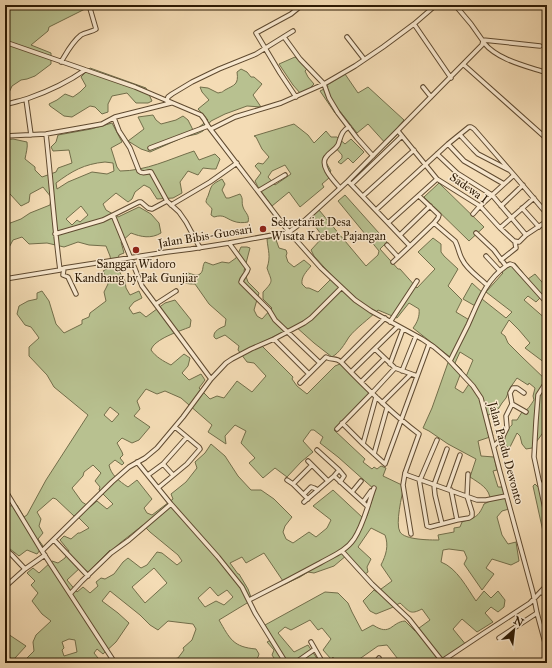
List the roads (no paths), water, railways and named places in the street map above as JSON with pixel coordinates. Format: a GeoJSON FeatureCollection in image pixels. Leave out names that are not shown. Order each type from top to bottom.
{"type":"FeatureCollection","features":[{"type":"Feature","properties":{"kind":"street"},"geometry":{"type":"LineString","coordinates":[[60,62],[75,41],[83,34],[96,29],[89,5]]}},
{"type":"Feature","properties":{"kind":"street"},"geometry":{"type":"LineString","coordinates":[[296,97],[256,33],[291,14],[302,5]]}},
{"type":"Feature","properties":{"kind":"street"},"geometry":{"type":"LineString","coordinates":[[150,148],[235,117],[281,103],[324,84],[355,66],[414,24],[436,5]]}},
{"type":"Feature","properties":{"kind":"street"},"geometry":{"type":"LineString","coordinates":[[455,5],[471,24],[488,49],[509,60],[547,73]]}},
{"type":"Feature","properties":{"kind":"street"},"geometry":{"type":"LineString","coordinates":[[414,24],[451,78]]}},
{"type":"Feature","properties":{"kind":"street"},"geometry":{"type":"LineString","coordinates":[[167,101],[169,96],[192,82],[256,54],[293,31]]}},
{"type":"Feature","properties":{"kind":"street"},"geometry":{"type":"LineString","coordinates":[[284,37],[300,59],[324,84],[333,104],[357,138],[373,156]]}},
{"type":"Feature","properties":{"kind":"street"},"geometry":{"type":"LineString","coordinates":[[347,37],[364,59]]}},
{"type":"Feature","properties":{"kind":"street"},"geometry":{"type":"LineString","coordinates":[[483,41],[540,46]]}},
{"type":"Feature","properties":{"kind":"street"},"geometry":{"type":"LineString","coordinates":[[289,232],[304,222],[348,181],[464,65],[482,45],[483,41]]}},
{"type":"Feature","properties":{"kind":"street","name":"Jalan Pandu Dewonto"},"geometry":{"type":"LineString","coordinates":[[5,42],[135,87],[197,113],[204,119],[289,232],[314,262],[355,300],[429,344],[450,361],[473,386],[481,398],[547,650]]}},
{"type":"Feature","properties":{"kind":"street"},"geometry":{"type":"LineString","coordinates":[[464,65],[547,139]]}},
{"type":"Feature","properties":{"kind":"street"},"geometry":{"type":"LineString","coordinates":[[5,105],[26,99],[58,86],[85,70]]}},
{"type":"Feature","properties":{"kind":"street"},"geometry":{"type":"LineString","coordinates":[[423,87],[431,97]]}},
{"type":"Feature","properties":{"kind":"street"},"geometry":{"type":"LineString","coordinates":[[26,99],[31,135]]}},
{"type":"Feature","properties":{"kind":"street"},"geometry":{"type":"LineString","coordinates":[[5,136],[46,134],[102,124],[114,118],[171,103]]}},
{"type":"Feature","properties":{"kind":"street"},"geometry":{"type":"LineString","coordinates":[[114,118],[119,131],[130,148],[139,171],[142,173],[151,172],[167,201],[186,222],[200,248]]}},
{"type":"Feature","properties":{"kind":"street"},"geometry":{"type":"LineString","coordinates":[[340,188],[330,177],[324,165],[324,160],[337,146],[343,131],[349,127]]}},
{"type":"Feature","properties":{"kind":"street"},"geometry":{"type":"LineString","coordinates":[[376,210],[448,144],[469,127],[472,128],[510,170],[547,214]]}},
{"type":"Feature","properties":{"kind":"street","name":"Sadewa I"},"geometry":{"type":"LineString","coordinates":[[398,131],[437,178],[480,206],[515,242]]}},
{"type":"Feature","properties":{"kind":"street"},"geometry":{"type":"LineString","coordinates":[[46,134],[55,234],[64,276],[68,276],[76,294]]}},
{"type":"Feature","properties":{"kind":"street"},"geometry":{"type":"LineString","coordinates":[[460,135],[478,154],[510,170]]}},
{"type":"Feature","properties":{"kind":"street"},"geometry":{"type":"LineString","coordinates":[[352,184],[402,136]]}},
{"type":"Feature","properties":{"kind":"street"},"geometry":{"type":"LineString","coordinates":[[389,140],[394,144]]}},
{"type":"Feature","properties":{"kind":"street"},"geometry":{"type":"LineString","coordinates":[[448,144],[464,161],[504,184]]}},
{"type":"Feature","properties":{"kind":"street"},"geometry":{"type":"LineString","coordinates":[[363,196],[414,150]]}},
{"type":"Feature","properties":{"kind":"street"},"geometry":{"type":"LineString","coordinates":[[437,154],[457,173],[492,196],[526,235]]}},
{"type":"Feature","properties":{"kind":"street"},"geometry":{"type":"LineString","coordinates":[[171,205],[210,182],[237,163]]}},
{"type":"Feature","properties":{"kind":"street"},"geometry":{"type":"LineString","coordinates":[[473,214],[514,175]]}},
{"type":"Feature","properties":{"kind":"street"},"geometry":{"type":"LineString","coordinates":[[258,191],[285,176]]}},
{"type":"Feature","properties":{"kind":"street"},"geometry":{"type":"LineString","coordinates":[[388,223],[437,178]]}},
{"type":"Feature","properties":{"kind":"street"},"geometry":{"type":"LineString","coordinates":[[348,181],[410,246]]}},
{"type":"Feature","properties":{"kind":"street"},"geometry":{"type":"LineString","coordinates":[[501,206],[523,185]]}},
{"type":"Feature","properties":{"kind":"street"},"geometry":{"type":"LineString","coordinates":[[393,262],[434,223],[439,216],[436,211],[419,196]]}},
{"type":"Feature","properties":{"kind":"street"},"geometry":{"type":"LineString","coordinates":[[500,228],[534,198]]}},
{"type":"Feature","properties":{"kind":"street"},"geometry":{"type":"LineString","coordinates":[[55,234],[103,220],[139,202],[152,209],[167,201]]}},
{"type":"Feature","properties":{"kind":"street"},"geometry":{"type":"LineString","coordinates":[[400,235],[430,206]]}},
{"type":"Feature","properties":{"kind":"street"},"geometry":{"type":"LineString","coordinates":[[522,208],[539,227]]}},
{"type":"Feature","properties":{"kind":"street"},"geometry":{"type":"LineString","coordinates":[[113,215],[142,286],[211,378]]}},
{"type":"Feature","properties":{"kind":"street"},"geometry":{"type":"LineString","coordinates":[[501,260],[516,248],[515,242],[520,241],[526,235],[547,221]]}},
{"type":"Feature","properties":{"kind":"street"},"geometry":{"type":"LineString","coordinates":[[434,223],[455,241],[460,256],[465,264],[487,285]]}},
{"type":"Feature","properties":{"kind":"street","name":"Jalan Bibis-Guosari"},"geometry":{"type":"LineString","coordinates":[[6,279],[167,252],[200,248],[289,232]]}},
{"type":"Feature","properties":{"kind":"street"},"geometry":{"type":"LineString","coordinates":[[476,233],[494,250],[506,266]]}},
{"type":"Feature","properties":{"kind":"street"},"geometry":{"type":"LineString","coordinates":[[229,243],[248,269],[241,282],[272,313],[273,318],[320,363]]}},
{"type":"Feature","properties":{"kind":"street"},"geometry":{"type":"LineString","coordinates":[[387,245],[398,257]]}},
{"type":"Feature","properties":{"kind":"street"},"geometry":{"type":"LineString","coordinates":[[486,256],[499,270]]}},
{"type":"Feature","properties":{"kind":"street"},"geometry":{"type":"LineString","coordinates":[[450,361],[481,294],[499,270],[510,264],[514,265],[547,303]]}},
{"type":"Feature","properties":{"kind":"street"},"geometry":{"type":"LineString","coordinates":[[5,272],[6,279]]}},
{"type":"Feature","properties":{"kind":"street"},"geometry":{"type":"LineString","coordinates":[[390,322],[417,281]]}},
{"type":"Feature","properties":{"kind":"street"},"geometry":{"type":"LineString","coordinates":[[5,587],[43,553],[112,482],[129,467],[151,454],[175,427],[211,378],[226,363],[307,321],[341,288]]}},
{"type":"Feature","properties":{"kind":"street"},"geometry":{"type":"LineString","coordinates":[[156,304],[176,291]]}},
{"type":"Feature","properties":{"kind":"street"},"geometry":{"type":"LineString","coordinates":[[341,362],[385,318]]}},
{"type":"Feature","properties":{"kind":"street"},"geometry":{"type":"LineString","coordinates":[[351,372],[398,326]]}},
{"type":"Feature","properties":{"kind":"street"},"geometry":{"type":"LineString","coordinates":[[390,364],[403,329]]}},
{"type":"Feature","properties":{"kind":"street"},"geometry":{"type":"LineString","coordinates":[[402,371],[416,336]]}},
{"type":"Feature","properties":{"kind":"street"},"geometry":{"type":"LineString","coordinates":[[274,339],[309,374]]}},
{"type":"Feature","properties":{"kind":"street"},"geometry":{"type":"LineString","coordinates":[[342,423],[385,464],[429,344]]}},
{"type":"Feature","properties":{"kind":"street"},"geometry":{"type":"LineString","coordinates":[[375,349],[395,368],[417,376]]}},
{"type":"Feature","properties":{"kind":"street"},"geometry":{"type":"LineString","coordinates":[[300,383],[326,357],[336,359],[341,362],[401,421],[419,434],[405,473],[403,485],[411,534]]}},
{"type":"Feature","properties":{"kind":"street"},"geometry":{"type":"LineString","coordinates":[[361,382],[384,359]]}},
{"type":"Feature","properties":{"kind":"street"},"geometry":{"type":"LineString","coordinates":[[337,429],[395,368]]}},
{"type":"Feature","properties":{"kind":"street"},"geometry":{"type":"LineString","coordinates":[[382,403],[411,374]]}},
{"type":"Feature","properties":{"kind":"street"},"geometry":{"type":"LineString","coordinates":[[547,381],[538,395],[534,457],[547,518]]}},
{"type":"Feature","properties":{"kind":"street"},"geometry":{"type":"LineString","coordinates":[[494,446],[499,442],[507,428],[506,416],[512,404],[510,393],[513,388],[517,388],[524,393]]}},
{"type":"Feature","properties":{"kind":"street"},"geometry":{"type":"LineString","coordinates":[[363,444],[376,397]]}},
{"type":"Feature","properties":{"kind":"street"},"geometry":{"type":"LineString","coordinates":[[512,404],[526,412]]}},
{"type":"Feature","properties":{"kind":"street"},"geometry":{"type":"LineString","coordinates":[[374,454],[387,408]]}},
{"type":"Feature","properties":{"kind":"street"},"geometry":{"type":"LineString","coordinates":[[158,488],[187,464],[200,449],[199,446],[175,427]]}},
{"type":"Feature","properties":{"kind":"street"},"geometry":{"type":"LineString","coordinates":[[148,475],[163,464],[187,437]]}},
{"type":"Feature","properties":{"kind":"street"},"geometry":{"type":"LineString","coordinates":[[437,440],[420,479],[427,526],[430,528],[469,518],[472,515],[467,496],[468,474]]}},
{"type":"Feature","properties":{"kind":"street"},"geometry":{"type":"LineString","coordinates":[[442,524],[434,485],[447,449]]}},
{"type":"Feature","properties":{"kind":"street"},"geometry":{"type":"LineString","coordinates":[[317,450],[339,470],[344,477],[340,482]]}},
{"type":"Feature","properties":{"kind":"street"},"geometry":{"type":"LineString","coordinates":[[457,520],[450,490],[460,455]]}},
{"type":"Feature","properties":{"kind":"street"},"geometry":{"type":"LineString","coordinates":[[308,461],[328,481]]}},
{"type":"Feature","properties":{"kind":"street"},"geometry":{"type":"LineString","coordinates":[[137,462],[171,504],[228,568],[242,587],[252,608],[286,663]]}},
{"type":"Feature","properties":{"kind":"street"},"geometry":{"type":"LineString","coordinates":[[163,464],[173,475]]}},
{"type":"Feature","properties":{"kind":"street"},"geometry":{"type":"LineString","coordinates":[[293,484],[312,465]]}},
{"type":"Feature","properties":{"kind":"street"},"geometry":{"type":"LineString","coordinates":[[304,502],[339,470]]}},
{"type":"Feature","properties":{"kind":"street"},"geometry":{"type":"LineString","coordinates":[[405,473],[480,501],[506,496]]}},
{"type":"Feature","properties":{"kind":"street"},"geometry":{"type":"LineString","coordinates":[[334,476],[367,506]]}},
{"type":"Feature","properties":{"kind":"street"},"geometry":{"type":"LineString","coordinates":[[541,487],[547,477]]}},
{"type":"Feature","properties":{"kind":"street"},"geometry":{"type":"LineString","coordinates":[[287,480],[308,499]]}},
{"type":"Feature","properties":{"kind":"street"},"geometry":{"type":"LineString","coordinates":[[352,492],[361,480]]}},
{"type":"Feature","properties":{"kind":"street"},"geometry":{"type":"LineString","coordinates":[[304,494],[311,487],[318,490]]}},
{"type":"Feature","properties":{"kind":"street"},"geometry":{"type":"LineString","coordinates":[[249,600],[342,551],[350,544],[358,532],[374,488],[363,502]]}},
{"type":"Feature","properties":{"kind":"street"},"geometry":{"type":"LineString","coordinates":[[5,490],[43,553],[115,663]]}},
{"type":"Feature","properties":{"kind":"street"},"geometry":{"type":"LineString","coordinates":[[70,594],[111,553],[129,540],[171,504]]}},
{"type":"Feature","properties":{"kind":"street"},"geometry":{"type":"LineString","coordinates":[[54,540],[88,576]]}},
{"type":"Feature","properties":{"kind":"street"},"geometry":{"type":"LineString","coordinates":[[5,549],[12,554],[25,569]]}},
{"type":"Feature","properties":{"kind":"street"},"geometry":{"type":"LineString","coordinates":[[342,551],[372,584],[409,619],[441,662],[481,634],[527,605],[547,585]]}},
{"type":"Feature","properties":{"kind":"street"},"geometry":{"type":"LineString","coordinates":[[541,592],[547,596]]}},
{"type":"Feature","properties":{"kind":"street"},"geometry":{"type":"LineString","coordinates":[[499,638],[537,613]]}},
{"type":"Feature","properties":{"kind":"street"},"geometry":{"type":"LineString","coordinates":[[542,628],[547,627]]}},
{"type":"Feature","properties":{"kind":"street"},"geometry":{"type":"LineString","coordinates":[[311,642],[323,663]]}},
{"type":"Feature","properties":{"kind":"street"},"geometry":{"type":"LineString","coordinates":[[296,663],[315,650]]}},
{"type":"Feature","properties":{"kind":"street"},"geometry":{"type":"LineString","coordinates":[[5,656],[12,663]]}},
{"type":"Feature","properties":{"kind":"street"},"geometry":{"type":"LineString","coordinates":[[375,663],[379,658]]}},
{"type":"Feature","properties":{"kind":"place","name":"Sekretariat Desa Wisata Krebet Pajangan"},"geometry":{"type":"Point","coordinates":[263,229]}},
{"type":"Feature","properties":{"kind":"place","name":"Sanggar Widoro Kandhang by Pak Gunjiar"},"geometry":{"type":"Point","coordinates":[136,250]}}]}
